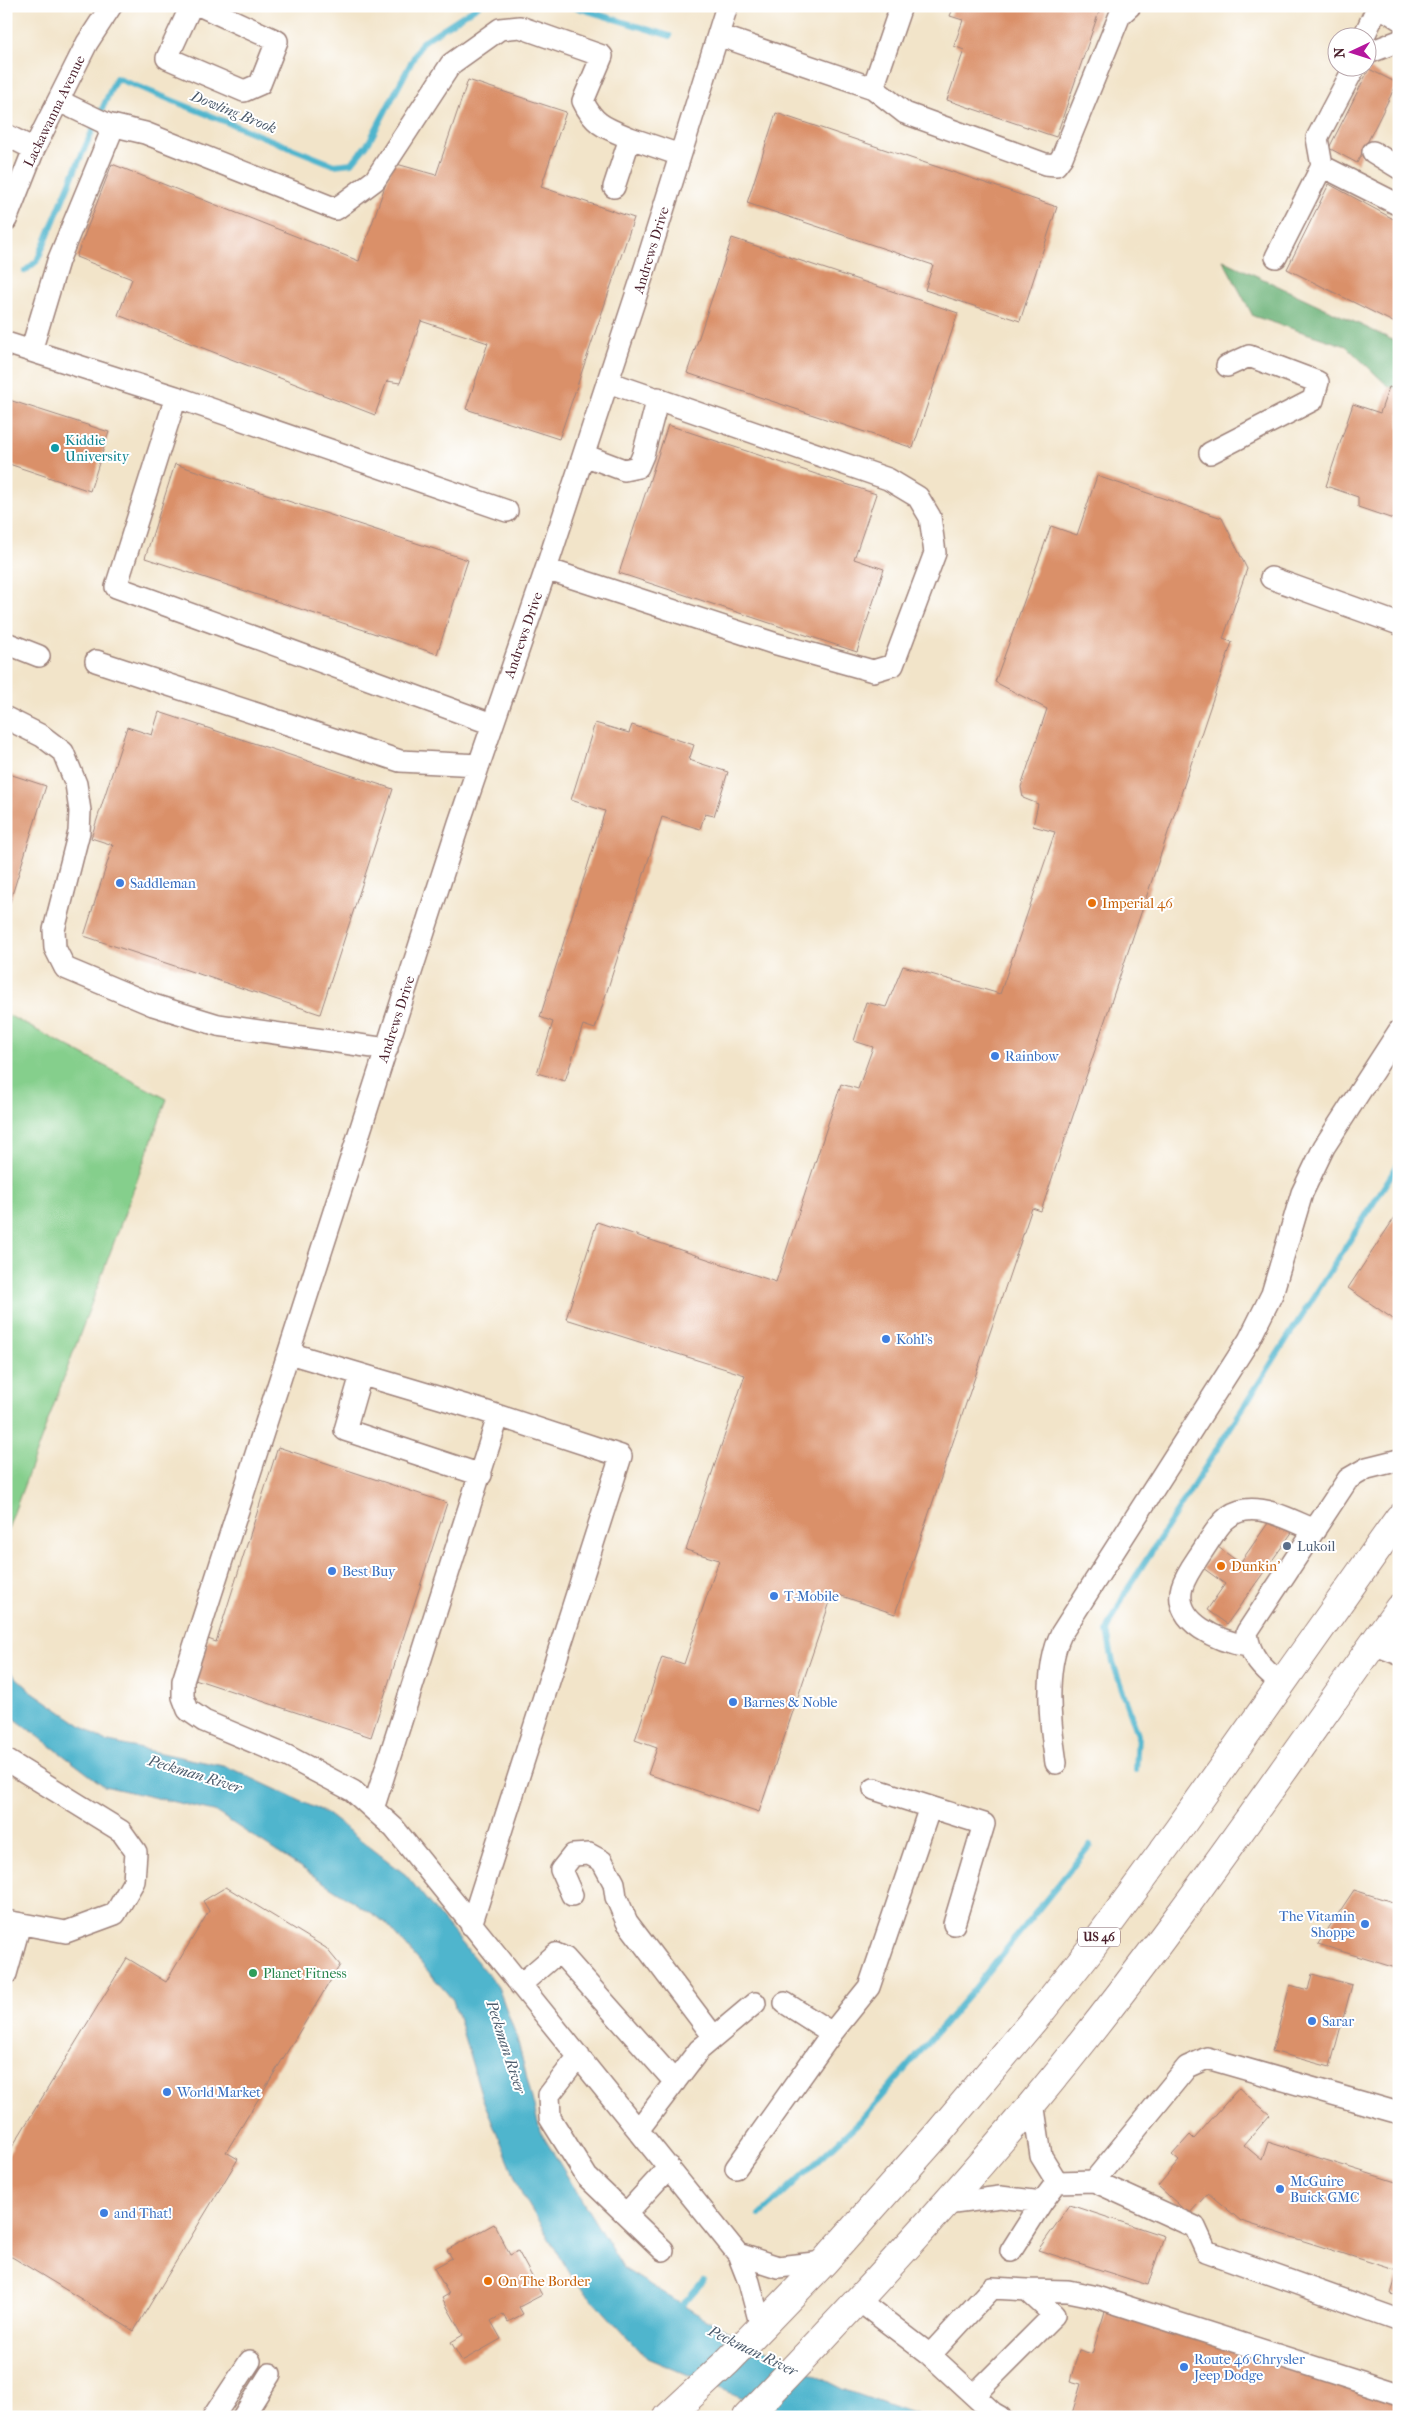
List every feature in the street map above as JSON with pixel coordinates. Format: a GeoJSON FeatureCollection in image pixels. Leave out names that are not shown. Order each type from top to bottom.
{"type":"FeatureCollection","features":[{"type":"Feature","properties":{"kind":"highway","name":"US 46"},"geometry":{"type":"LineString","coordinates":[[678,2409],[824,2262],[936,2136],[1093,1946],[1399,1518]]}},
{"type":"Feature","properties":{"kind":"highway"},"geometry":{"type":"LineString","coordinates":[[747,2417],[810,2352],[946,2204],[1033,2102],[1157,1944],[1282,1775],[1399,1608]]}},
{"type":"Feature","properties":{"kind":"street","name":"Lackawanna Avenue"},"geometry":{"type":"LineString","coordinates":[[6,220],[34,149],[87,43],[110,6]]}},
{"type":"Feature","properties":{"kind":"street"},"geometry":{"type":"LineString","coordinates":[[191,6],[167,58],[244,91],[260,84],[277,41],[201,6]]}},
{"type":"Feature","properties":{"kind":"street","name":"Andrews Drive"},"geometry":{"type":"LineString","coordinates":[[727,6],[608,382],[492,724],[183,1681],[183,1697],[188,1710],[204,1720],[287,1756],[352,1791],[394,1828],[471,1925],[639,2129],[738,2254],[749,2282],[761,2327]]}},
{"type":"Feature","properties":{"kind":"street"},"geometry":{"type":"LineString","coordinates":[[873,88],[901,6]]}},
{"type":"Feature","properties":{"kind":"street"},"geometry":{"type":"LineString","coordinates":[[718,35],[873,88],[905,113],[1045,164],[1056,165],[1062,157],[1120,15],[1130,6]]}},
{"type":"Feature","properties":{"kind":"street"},"geometry":{"type":"LineString","coordinates":[[1368,28],[1378,6],[1399,19]]}},
{"type":"Feature","properties":{"kind":"street"},"geometry":{"type":"LineString","coordinates":[[59,101],[107,124],[145,133],[336,210],[374,180],[452,64],[500,29],[520,27],[602,56],[583,101],[590,116],[603,127],[680,154]]}},
{"type":"Feature","properties":{"kind":"street"},"geometry":{"type":"LineString","coordinates":[[1378,49],[1399,41]]}},
{"type":"Feature","properties":{"kind":"street"},"geometry":{"type":"LineString","coordinates":[[1276,257],[1322,166],[1317,138],[1349,78]]}},
{"type":"Feature","properties":{"kind":"street"},"geometry":{"type":"LineString","coordinates":[[31,351],[58,262],[110,135],[107,124]]}},
{"type":"Feature","properties":{"kind":"street"},"geometry":{"type":"LineString","coordinates":[[6,135],[34,149]]}},
{"type":"Feature","properties":{"kind":"street"},"geometry":{"type":"LineString","coordinates":[[614,187],[630,138]]}},
{"type":"Feature","properties":{"kind":"street"},"geometry":{"type":"LineString","coordinates":[[1372,152],[1399,168]]}},
{"type":"Feature","properties":{"kind":"street"},"geometry":{"type":"LineString","coordinates":[[1322,166],[1399,205]]}},
{"type":"Feature","properties":{"kind":"street"},"geometry":{"type":"LineString","coordinates":[[6,343],[176,398],[507,511]]}},
{"type":"Feature","properties":{"kind":"street"},"geometry":{"type":"LineString","coordinates":[[1210,453],[1313,400],[1318,382],[1248,356],[1227,366]]}},
{"type":"Feature","properties":{"kind":"street"},"geometry":{"type":"LineString","coordinates":[[546,569],[774,643],[873,671],[893,665],[935,553],[930,517],[918,497],[888,479],[608,382]]}},
{"type":"Feature","properties":{"kind":"street"},"geometry":{"type":"LineString","coordinates":[[176,398],[116,587],[492,724]]}},
{"type":"Feature","properties":{"kind":"street"},"geometry":{"type":"LineString","coordinates":[[584,455],[624,470],[638,467],[644,455],[658,398]]}},
{"type":"Feature","properties":{"kind":"street"},"geometry":{"type":"LineString","coordinates":[[1271,578],[1399,624]]}},
{"type":"Feature","properties":{"kind":"street"},"geometry":{"type":"LineString","coordinates":[[6,642],[39,656]]}},
{"type":"Feature","properties":{"kind":"street"},"geometry":{"type":"LineString","coordinates":[[96,661],[400,761],[479,765]]}},
{"type":"Feature","properties":{"kind":"street"},"geometry":{"type":"LineString","coordinates":[[6,718],[42,736],[63,752],[76,784],[80,811],[79,832],[54,930],[55,948],[65,968],[153,1005],[218,1025],[387,1050]]}},
{"type":"Feature","properties":{"kind":"street"},"geometry":{"type":"LineString","coordinates":[[1056,1763],[1050,1721],[1053,1662],[1056,1644],[1249,1340],[1272,1294],[1302,1193],[1324,1147],[1399,1031]]}},
{"type":"Feature","properties":{"kind":"street"},"geometry":{"type":"LineString","coordinates":[[289,1353],[620,1456],[471,1925]]}},
{"type":"Feature","properties":{"kind":"street"},"geometry":{"type":"LineString","coordinates":[[361,1375],[345,1430],[481,1474]]}},
{"type":"Feature","properties":{"kind":"street"},"geometry":{"type":"LineString","coordinates":[[373,1809],[498,1417]]}},
{"type":"Feature","properties":{"kind":"street"},"geometry":{"type":"LineString","coordinates":[[1281,1684],[1258,1664],[1248,1646],[1247,1632],[1348,1479],[1367,1468],[1399,1460]]}},
{"type":"Feature","properties":{"kind":"street"},"geometry":{"type":"LineString","coordinates":[[1248,1646],[1219,1639],[1208,1633],[1186,1614],[1181,1602],[1181,1588],[1186,1576],[1222,1521],[1231,1514],[1245,1510],[1259,1510],[1279,1515],[1314,1530]]}},
{"type":"Feature","properties":{"kind":"street"},"geometry":{"type":"LineString","coordinates":[[1373,1644],[1399,1654]]}},
{"type":"Feature","properties":{"kind":"street"},"geometry":{"type":"LineString","coordinates":[[6,1760],[121,1831],[136,1852],[134,1880],[115,1914],[66,1932],[13,1922],[6,1974]]}},
{"type":"Feature","properties":{"kind":"street"},"geometry":{"type":"LineString","coordinates":[[874,1789],[984,1824],[954,1924]]}},
{"type":"Feature","properties":{"kind":"street"},"geometry":{"type":"LineString","coordinates":[[736,2168],[832,2033],[869,1987],[930,1807]]}},
{"type":"Feature","properties":{"kind":"street"},"geometry":{"type":"LineString","coordinates":[[572,1895],[561,1870],[574,1855],[589,1854],[602,1860],[614,1883],[616,1897],[627,1922],[714,2037]]}},
{"type":"Feature","properties":{"kind":"street"},"geometry":{"type":"LineString","coordinates":[[520,1985],[556,1954],[565,1958],[675,2082]]}},
{"type":"Feature","properties":{"kind":"street"},"geometry":{"type":"LineString","coordinates":[[639,2129],[699,2050],[755,2003]]}},
{"type":"Feature","properties":{"kind":"street"},"geometry":{"type":"LineString","coordinates":[[785,2003],[832,2033]]}},
{"type":"Feature","properties":{"kind":"street"},"geometry":{"type":"LineString","coordinates":[[579,2056],[549,2095],[550,2118],[587,2177],[663,2250]]}},
{"type":"Feature","properties":{"kind":"street"},"geometry":{"type":"LineString","coordinates":[[1094,2181],[1187,2067],[1207,2058],[1399,2113]]}},
{"type":"Feature","properties":{"kind":"street"},"geometry":{"type":"LineString","coordinates":[[1033,2102],[1041,2156],[1057,2182]]}},
{"type":"Feature","properties":{"kind":"street"},"geometry":{"type":"LineString","coordinates":[[626,2214],[668,2167]]}},
{"type":"Feature","properties":{"kind":"street"},"geometry":{"type":"LineString","coordinates":[[1057,2182],[1094,2181],[1195,2227],[1206,2250],[1399,2320]]}},
{"type":"Feature","properties":{"kind":"street"},"geometry":{"type":"LineString","coordinates":[[1011,2251],[1057,2182]]}},
{"type":"Feature","properties":{"kind":"street"},"geometry":{"type":"LineString","coordinates":[[946,2204],[1000,2197],[1042,2202]]}},
{"type":"Feature","properties":{"kind":"street"},"geometry":{"type":"LineString","coordinates":[[738,2254],[778,2267],[824,2262]]}},
{"type":"Feature","properties":{"kind":"street"},"geometry":{"type":"LineString","coordinates":[[930,2356],[992,2288],[1068,2291],[1093,2296],[1399,2394]]}},
{"type":"Feature","properties":{"kind":"street"},"geometry":{"type":"LineString","coordinates":[[974,2395],[1054,2315],[1026,2290]]}},
{"type":"Feature","properties":{"kind":"street"},"geometry":{"type":"LineString","coordinates":[[858,2300],[930,2356],[1000,2417]]}},
{"type":"Feature","properties":{"kind":"street"},"geometry":{"type":"LineString","coordinates":[[213,2417],[250,2361]]}},
{"type":"Feature","properties":{"kind":"street"},"geometry":{"type":"LineString","coordinates":[[243,2417],[270,2374]]}},
{"type":"Feature","properties":{"kind":"green space"},"geometry":{"type":"Polygon","coordinates":[[[1223,260],[1399,343],[1399,390],[1389,387],[1346,346],[1253,316],[1223,260]]]}},
{"type":"Feature","properties":{"kind":"green space"},"geometry":{"type":"Polygon","coordinates":[[[6,1014],[167,1099],[6,1534],[6,1014]]]}},
{"type":"Feature","properties":{"kind":"water","name":"Peckman River"},"geometry":{"type":"Polygon","coordinates":[[[6,1668],[30,1690],[104,1741],[228,1767],[326,1813],[406,1875],[498,1987],[517,2038],[540,2131],[623,2268],[702,2317],[843,2389],[921,2417],[789,2417],[647,2358],[574,2280],[522,2194],[482,2097],[453,2000],[386,1923],[214,1811],[104,1786],[6,1712],[6,1668]]]}},
{"type":"Feature","properties":{"kind":"building"},"geometry":{"type":"Polygon","coordinates":[[[954,6],[1101,6],[1056,137],[947,100],[964,50],[954,46],[963,20],[950,16],[954,6]]]}},
{"type":"Feature","properties":{"kind":"building"},"geometry":{"type":"Polygon","coordinates":[[[1378,74],[1397,83],[1357,163],[1329,148],[1364,78],[1378,78],[1378,74]]]}},
{"type":"Feature","properties":{"kind":"building"},"geometry":{"type":"Polygon","coordinates":[[[468,80],[566,112],[541,187],[634,218],[559,439],[466,409],[488,343],[421,321],[400,383],[387,381],[375,415],[118,315],[132,279],[76,257],[112,164],[359,261],[393,163],[436,175],[468,80]]]}},
{"type":"Feature","properties":{"kind":"building"},"geometry":{"type":"Polygon","coordinates":[[[776,113],[1057,207],[1020,321],[925,290],[933,265],[747,203],[776,113]]]}},
{"type":"Feature","properties":{"kind":"building"},"geometry":{"type":"Polygon","coordinates":[[[1329,184],[1399,222],[1399,325],[1287,269],[1329,184]]]}},
{"type":"Feature","properties":{"kind":"building"},"geometry":{"type":"Polygon","coordinates":[[[732,238],[958,313],[913,448],[687,373],[732,238]]]}},
{"type":"Feature","properties":{"kind":"building"},"geometry":{"type":"Polygon","coordinates":[[[1389,387],[1399,390],[1399,521],[1358,507],[1358,497],[1326,486],[1353,404],[1380,413],[1389,387]]]}},
{"type":"Feature","properties":{"kind":"building","name":"Kiddie University"},"geometry":{"type":"Polygon","coordinates":[[[6,399],[109,432],[90,491],[6,463],[6,399]]]}},
{"type":"Feature","properties":{"kind":"building"},"geometry":{"type":"Polygon","coordinates":[[[668,425],[876,494],[854,559],[884,569],[857,652],[619,573],[668,425]]]}},
{"type":"Feature","properties":{"kind":"building"},"geometry":{"type":"Polygon","coordinates":[[[175,464],[468,560],[437,654],[145,558],[175,464]]]}},
{"type":"Feature","properties":{"kind":"building"},"geometry":{"type":"Polygon","coordinates":[[[1097,476],[1222,518],[1247,569],[1223,639],[1232,642],[1041,1211],[1032,1208],[895,1614],[833,1593],[759,1812],[648,1774],[657,1748],[635,1740],[662,1657],[684,1664],[719,1560],[686,1550],[745,1375],[566,1319],[597,1222],[776,1282],[841,1084],[858,1089],[873,1047],[854,1041],[866,1002],[886,1007],[903,966],[1000,994],[1055,832],[1033,826],[1038,804],[1023,798],[1021,787],[1047,709],[995,682],[1051,526],[1077,535],[1097,476]]]}},
{"type":"Feature","properties":{"kind":"building"},"geometry":{"type":"Polygon","coordinates":[[[159,712],[393,789],[320,1014],[84,936],[113,845],[91,838],[127,727],[152,735],[159,712]]]}},
{"type":"Feature","properties":{"kind":"building"},"geometry":{"type":"Polygon","coordinates":[[[595,723],[629,733],[632,725],[694,745],[689,760],[728,772],[714,816],[705,814],[700,829],[662,817],[595,1029],[583,1025],[565,1081],[537,1073],[553,1022],[540,1017],[605,811],[571,800],[595,723]]]}},
{"type":"Feature","properties":{"kind":"building"},"geometry":{"type":"Polygon","coordinates":[[[6,773],[46,786],[7,911],[6,911],[6,773]]]}},
{"type":"Feature","properties":{"kind":"building"},"geometry":{"type":"Polygon","coordinates":[[[1399,1211],[1399,1323],[1348,1288],[1399,1211]]]}},
{"type":"Feature","properties":{"kind":"building","name":"Best Buy"},"geometry":{"type":"Polygon","coordinates":[[[278,1447],[447,1503],[371,1737],[195,1679],[208,1639],[216,1642],[278,1447]]]}},
{"type":"Feature","properties":{"kind":"building"},"geometry":{"type":"Polygon","coordinates":[[[1273,1516],[1293,1531],[1227,1624],[1207,1610],[1225,1584],[1203,1568],[1218,1547],[1240,1563],[1273,1516]]]}},
{"type":"Feature","properties":{"kind":"building"},"geometry":{"type":"Polygon","coordinates":[[[226,1887],[326,1948],[340,1965],[226,2152],[238,2159],[134,2331],[12,2257],[6,2258],[6,2157],[127,1958],[166,1982],[209,1911],[203,1901],[226,1887]]]}},
{"type":"Feature","properties":{"kind":"building","name":"The Vitamin Shoppe"},"geometry":{"type":"Polygon","coordinates":[[[1354,1890],[1399,1904],[1399,1969],[1318,1944],[1354,1890]]]}},
{"type":"Feature","properties":{"kind":"building","name":"Sarar"},"geometry":{"type":"Polygon","coordinates":[[[1312,1974],[1352,1985],[1330,2067],[1272,2051],[1290,1985],[1308,1990],[1312,1974]]]}},
{"type":"Feature","properties":{"kind":"building","name":"McGuire Buick GMC"},"geometry":{"type":"Polygon","coordinates":[[[1239,2088],[1270,2115],[1244,2145],[1262,2160],[1268,2142],[1399,2183],[1399,2296],[1391,2294],[1398,2271],[1241,2221],[1208,2193],[1189,2214],[1158,2186],[1179,2161],[1172,2155],[1190,2135],[1194,2139],[1239,2088]]]}},
{"type":"Feature","properties":{"kind":"building"},"geometry":{"type":"Polygon","coordinates":[[[1070,2205],[1164,2236],[1148,2285],[1038,2250],[1070,2205]]]}},
{"type":"Feature","properties":{"kind":"building","name":"On The Border"},"geometry":{"type":"Polygon","coordinates":[[[494,2224],[510,2255],[518,2251],[542,2295],[519,2307],[523,2314],[508,2322],[503,2314],[491,2321],[501,2339],[462,2361],[451,2342],[463,2335],[442,2298],[449,2294],[434,2268],[452,2258],[447,2250],[494,2224]]]}},
{"type":"Feature","properties":{"kind":"building","name":"Route 46 Chrysler Jeep Dodge"},"geometry":{"type":"Polygon","coordinates":[[[1106,2308],[1399,2400],[1399,2417],[1071,2417],[1081,2384],[1070,2381],[1079,2350],[1092,2354],[1106,2308]]]}},
{"type":"Feature","properties":{"kind":"waterway","name":"Dowling Brook"},"geometry":{"type":"LineString","coordinates":[[25,271],[37,261],[116,78],[334,165],[352,163],[369,142],[422,42],[478,6]]}},
{"type":"Feature","properties":{"kind":"waterway","name":"Dowling Brook"},"geometry":{"type":"LineString","coordinates":[[571,6],[670,36]]}},
{"type":"Feature","properties":{"kind":"waterway"},"geometry":{"type":"LineString","coordinates":[[1136,1770],[1138,1735],[1113,1663],[1107,1631],[1125,1593],[1399,1163]]}},
{"type":"Feature","properties":{"kind":"waterway"},"geometry":{"type":"LineString","coordinates":[[760,2215],[861,2120],[976,1987],[1090,1845]]}},
{"type":"Feature","properties":{"kind":"waterway"},"geometry":{"type":"LineString","coordinates":[[675,2307],[682,2305],[703,2281]]}},
{"type":"Feature","properties":{"kind":"place","name":"Kiddie University"},"geometry":{"type":"Point","coordinates":[55,448]}},
{"type":"Feature","properties":{"kind":"place","name":"Saddleman"},"geometry":{"type":"Point","coordinates":[120,883]}},
{"type":"Feature","properties":{"kind":"place","name":"Imperial 46"},"geometry":{"type":"Point","coordinates":[1092,903]}},
{"type":"Feature","properties":{"kind":"place","name":"Rainbow"},"geometry":{"type":"Point","coordinates":[995,1056]}},
{"type":"Feature","properties":{"kind":"place","name":"Kohl's"},"geometry":{"type":"Point","coordinates":[886,1339]}},
{"type":"Feature","properties":{"kind":"place","name":"Lukoil"},"geometry":{"type":"Point","coordinates":[1287,1546]}},
{"type":"Feature","properties":{"kind":"place","name":"Dunkin'"},"geometry":{"type":"Point","coordinates":[1221,1566]}},
{"type":"Feature","properties":{"kind":"place","name":"Best Buy"},"geometry":{"type":"Point","coordinates":[332,1571]}},
{"type":"Feature","properties":{"kind":"place","name":"T-Mobile"},"geometry":{"type":"Point","coordinates":[774,1596]}},
{"type":"Feature","properties":{"kind":"place","name":"Barnes & Noble"},"geometry":{"type":"Point","coordinates":[733,1702]}},
{"type":"Feature","properties":{"kind":"place","name":"The Vitamin Shoppe"},"geometry":{"type":"Point","coordinates":[1365,1924]}},
{"type":"Feature","properties":{"kind":"place","name":"Planet Fitness"},"geometry":{"type":"Point","coordinates":[253,1973]}},
{"type":"Feature","properties":{"kind":"place","name":"Sarar"},"geometry":{"type":"Point","coordinates":[1312,2021]}},
{"type":"Feature","properties":{"kind":"place","name":"World Market"},"geometry":{"type":"Point","coordinates":[167,2092]}},
{"type":"Feature","properties":{"kind":"place","name":"McGuire Buick GMC"},"geometry":{"type":"Point","coordinates":[1280,2189]}},
{"type":"Feature","properties":{"kind":"place","name":"and That!"},"geometry":{"type":"Point","coordinates":[104,2213]}},
{"type":"Feature","properties":{"kind":"place","name":"On The Border"},"geometry":{"type":"Point","coordinates":[488,2281]}},
{"type":"Feature","properties":{"kind":"place","name":"Route 46 Chrysler Jeep Dodge"},"geometry":{"type":"Point","coordinates":[1184,2367]}}]}
